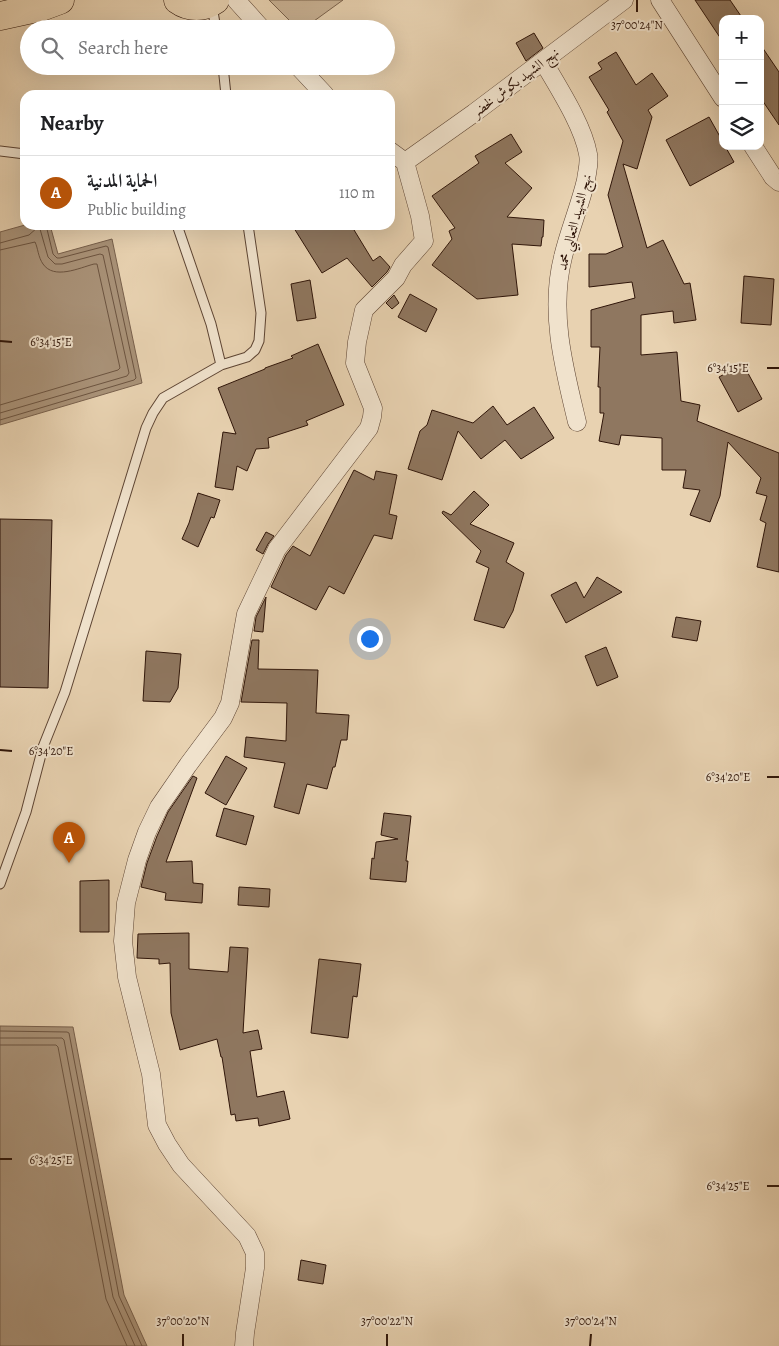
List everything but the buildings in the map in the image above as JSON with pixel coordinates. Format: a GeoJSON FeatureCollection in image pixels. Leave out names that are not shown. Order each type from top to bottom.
{"type":"FeatureCollection","features":[{"type":"Feature","properties":{"kind":"main road"},"geometry":{"type":"LineString","coordinates":[[0,16],[41,7],[60,0]]}},
{"type":"Feature","properties":{"kind":"main road"},"geometry":{"type":"LineString","coordinates":[[176,1],[191,6],[220,8]]}},
{"type":"Feature","properties":{"kind":"street","name":"نهج الشهيد بكوش لخضر"},"geometry":{"type":"LineString","coordinates":[[405,162],[474,113],[624,0]]}},
{"type":"Feature","properties":{"kind":"street"},"geometry":{"type":"LineString","coordinates":[[660,0],[719,92]]}},
{"type":"Feature","properties":{"kind":"street"},"geometry":{"type":"LineString","coordinates":[[220,8],[244,20]]}},
{"type":"Feature","properties":{"kind":"street","name":"نهج الشهيد التعالبي محمد"},"geometry":{"type":"LineString","coordinates":[[543,61],[573,114],[585,143],[589,164],[582,198],[562,257],[557,293],[558,329],[577,422]]}},
{"type":"Feature","properties":{"kind":"street"},"geometry":{"type":"LineString","coordinates":[[306,75],[320,90]]}},
{"type":"Feature","properties":{"kind":"street"},"geometry":{"type":"LineString","coordinates":[[756,150],[773,177],[779,182]]}},
{"type":"Feature","properties":{"kind":"street"},"geometry":{"type":"LineString","coordinates":[[244,1346],[244,1333],[255,1268],[255,1253],[247,1236],[181,1165],[157,1125],[151,1074],[127,977],[123,941],[126,903],[137,860],[147,832],[159,808],[223,718],[230,703],[246,614],[277,549],[369,428],[373,408],[356,363],[356,342],[364,310],[396,278],[403,266],[424,241],[420,216],[405,162],[395,155]]}},
{"type":"Feature","properties":{"kind":"lane"},"geometry":{"type":"LineString","coordinates":[[224,75],[225,90]]}},
{"type":"Feature","properties":{"kind":"lane"},"geometry":{"type":"LineString","coordinates":[[0,151],[20,153]]}},
{"type":"Feature","properties":{"kind":"lane"},"geometry":{"type":"LineString","coordinates":[[179,230],[211,324],[221,365]]}},
{"type":"Feature","properties":{"kind":"lane"},"geometry":{"type":"LineString","coordinates":[[0,884],[26,812],[43,747],[65,692],[146,428],[153,413],[163,398],[221,365],[247,357],[255,350],[259,341],[261,314],[249,230]]}},
{"type":"Feature","properties":{"kind":"shaded area"},"geometry":{"type":"Polygon","coordinates":[[[269,0],[343,0],[315,20],[289,20],[269,0]]]}},
{"type":"Feature","properties":{"kind":"water"},"geometry":{"type":"Polygon","coordinates":[[[20,226],[20,230],[51,230],[58,254],[112,239],[142,383],[0,425],[0,232],[20,226]]]}},
{"type":"Feature","properties":{"kind":"water"},"geometry":{"type":"Polygon","coordinates":[[[0,1026],[73,1027],[124,1295],[147,1346],[0,1346],[0,1026]]]}},
{"type":"Feature","properties":{"kind":"place","name":"الحماية المدنية"},"geometry":{"type":"Point","coordinates":[69,863]}}]}
